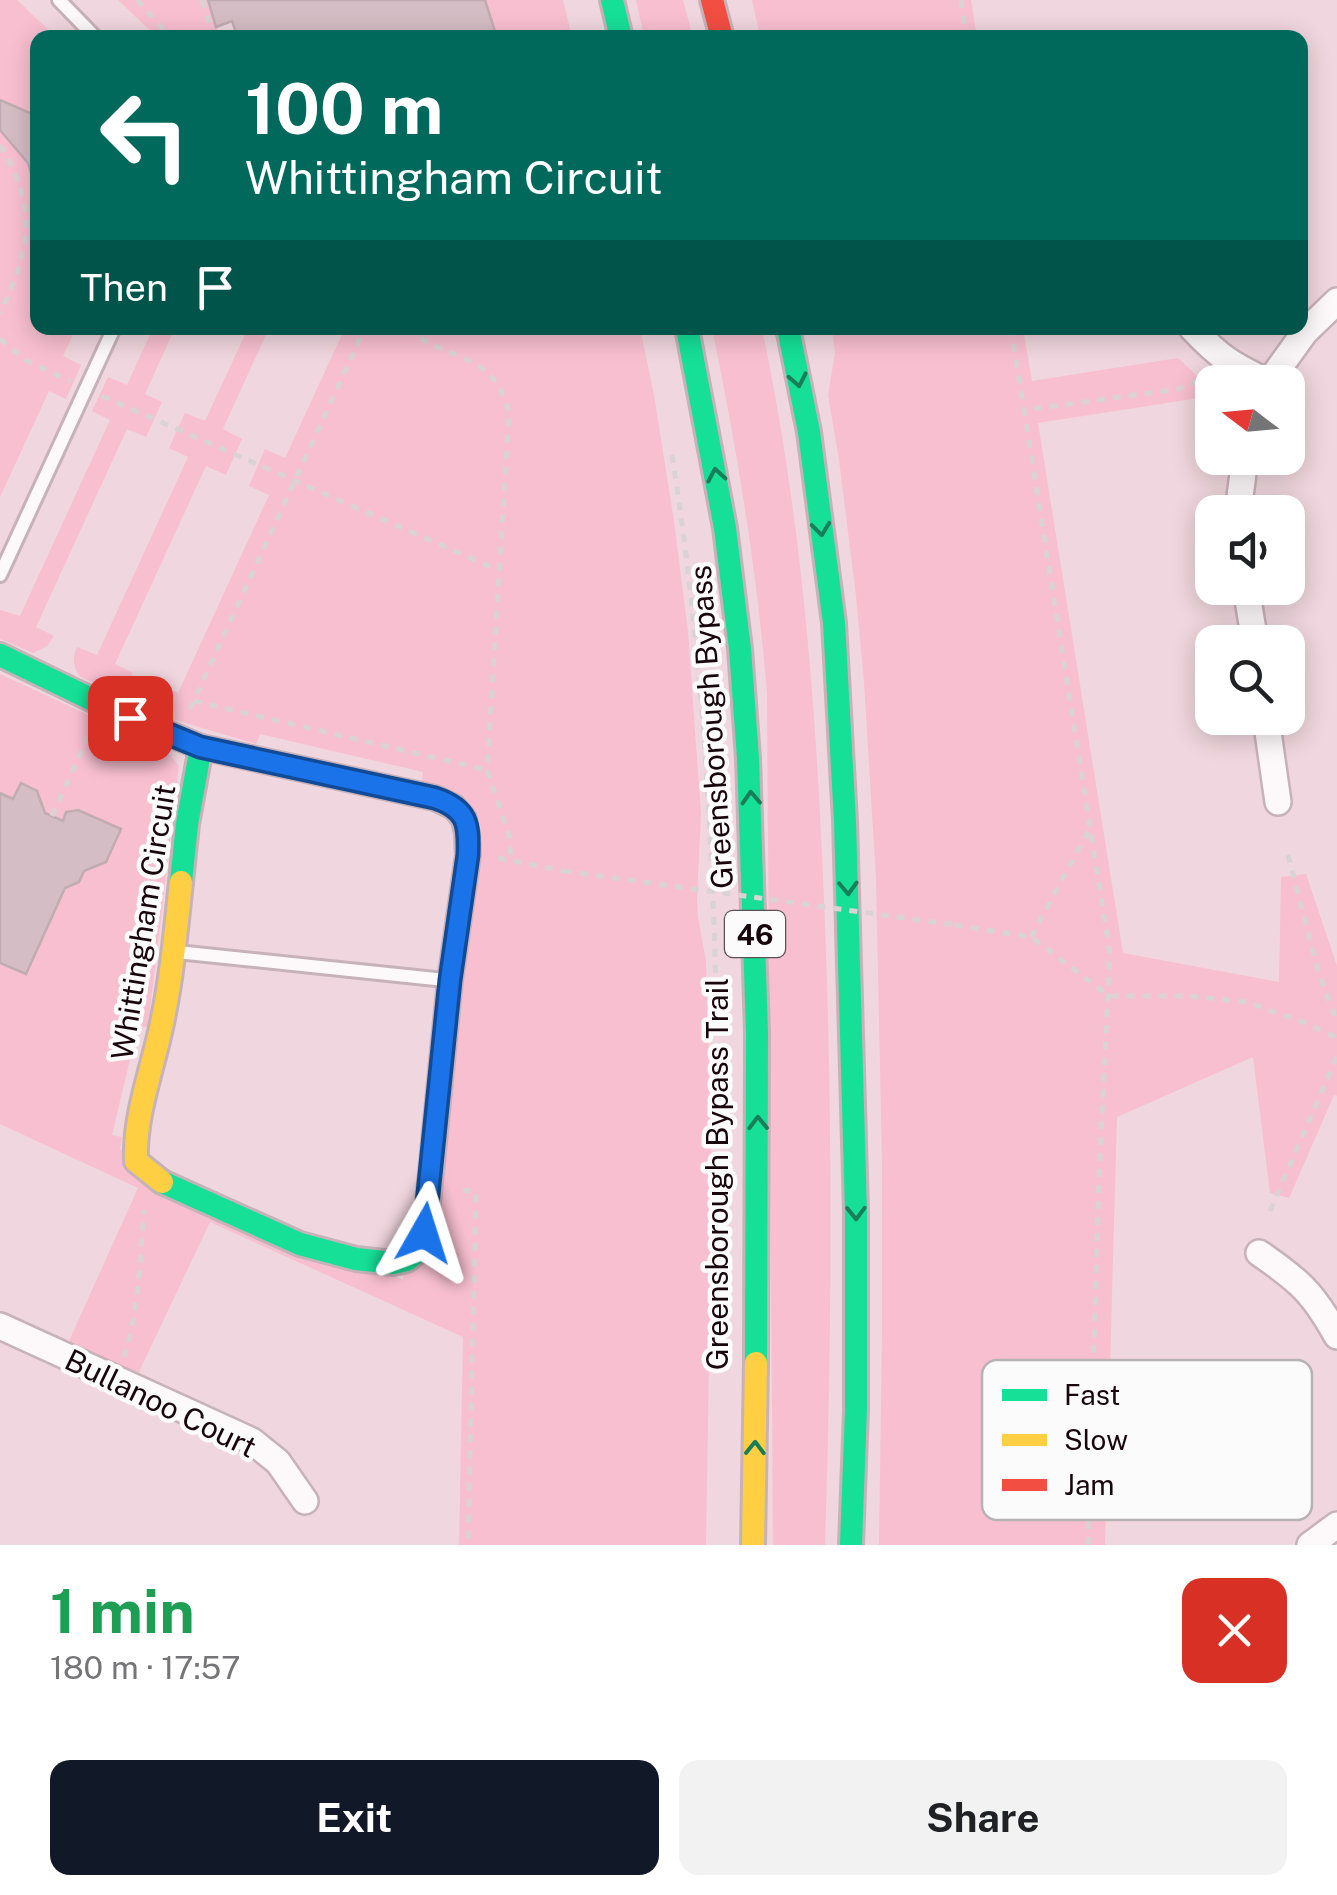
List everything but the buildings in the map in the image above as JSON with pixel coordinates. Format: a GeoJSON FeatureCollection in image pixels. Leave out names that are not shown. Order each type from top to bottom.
{"type":"FeatureCollection","features":[{"type":"Feature","properties":{"kind":"main road"},"geometry":{"type":"LineString","coordinates":[[612,0],[619,30]]}},
{"type":"Feature","properties":{"kind":"main road"},"geometry":{"type":"LineString","coordinates":[[712,0],[720,30]]}},
{"type":"Feature","properties":{"kind":"main road","name":"Greensborough Bypass"},"geometry":{"type":"LineString","coordinates":[[688,335],[719,488],[734,592],[751,800],[759,1193],[753,1545]]}},
{"type":"Feature","properties":{"kind":"main road"},"geometry":{"type":"LineString","coordinates":[[789,335],[809,432],[834,623],[845,821],[856,1212],[856,1410],[850,1545]]}},
{"type":"Feature","properties":{"kind":"main road","name":"Whittingham Circuit"},"geometry":{"type":"LineString","coordinates":[[0,655],[176,739],[452,804],[460,811],[466,822],[468,855],[450,980],[430,1186],[420,1249],[404,1262],[308,1247],[150,1174],[136,1161],[134,1147],[174,952],[186,824],[200,747]]}},
{"type":"Feature","properties":{"kind":"street"},"geometry":{"type":"LineString","coordinates":[[1308,329],[1337,302]]}},
{"type":"Feature","properties":{"kind":"street"},"geometry":{"type":"LineString","coordinates":[[1199,335],[1233,365]]}},
{"type":"Feature","properties":{"kind":"street"},"geometry":{"type":"LineString","coordinates":[[1281,365],[1303,335]]}},
{"type":"Feature","properties":{"kind":"street"},"geometry":{"type":"LineString","coordinates":[[1268,735],[1278,802]]}},
{"type":"Feature","properties":{"kind":"street"},"geometry":{"type":"LineString","coordinates":[[1260,1254],[1310,1292],[1337,1336]]}},
{"type":"Feature","properties":{"kind":"street","name":"Bullanoo Court"},"geometry":{"type":"LineString","coordinates":[[0,1326],[252,1441],[278,1462],[305,1501]]}},
{"type":"Feature","properties":{"kind":"street"},"geometry":{"type":"LineString","coordinates":[[1310,1545],[1337,1525]]}},
{"type":"Feature","properties":{"kind":"lane"},"geometry":{"type":"LineString","coordinates":[[59,0],[88,30]]}},
{"type":"Feature","properties":{"kind":"lane"},"geometry":{"type":"LineString","coordinates":[[0,575],[111,335]]}},
{"type":"Feature","properties":{"kind":"lane"},"geometry":{"type":"LineString","coordinates":[[174,952],[450,980]]}},
{"type":"Feature","properties":{"kind":"path"},"geometry":{"type":"LineString","coordinates":[[202,0],[211,30]]}},
{"type":"Feature","properties":{"kind":"path"},"geometry":{"type":"LineString","coordinates":[[961,0],[965,30]]}},
{"type":"Feature","properties":{"kind":"path"},"geometry":{"type":"LineString","coordinates":[[137,2],[163,30]]}},
{"type":"Feature","properties":{"kind":"path"},"geometry":{"type":"LineString","coordinates":[[0,145],[16,174],[27,211],[18,271],[0,312]]}},
{"type":"Feature","properties":{"kind":"path"},"geometry":{"type":"LineString","coordinates":[[176,739],[360,335]]}},
{"type":"Feature","properties":{"kind":"path"},"geometry":{"type":"LineString","coordinates":[[417,335],[482,366],[507,404],[509,429],[487,770],[508,835],[510,860]]}},
{"type":"Feature","properties":{"kind":"path"},"geometry":{"type":"LineString","coordinates":[[1012,335],[1110,954],[1093,1360]]}},
{"type":"Feature","properties":{"kind":"path"},"geometry":{"type":"LineString","coordinates":[[0,339],[25,360],[86,389],[498,570]]}},
{"type":"Feature","properties":{"kind":"path"},"geometry":{"type":"LineString","coordinates":[[1024,410],[1179,389],[1195,381]]}},
{"type":"Feature","properties":{"kind":"path","name":"Greensborough Bypass Trail"},"geometry":{"type":"LineString","coordinates":[[669,438],[694,610],[701,696],[717,1042]]}},
{"type":"Feature","properties":{"kind":"path"},"geometry":{"type":"LineString","coordinates":[[194,701],[487,770]]}},
{"type":"Feature","properties":{"kind":"path"},"geometry":{"type":"LineString","coordinates":[[52,816],[92,728]]}},
{"type":"Feature","properties":{"kind":"path"},"geometry":{"type":"LineString","coordinates":[[1032,937],[1090,827]]}},
{"type":"Feature","properties":{"kind":"path"},"geometry":{"type":"LineString","coordinates":[[1288,854],[1317,967],[1337,1023]]}},
{"type":"Feature","properties":{"kind":"path"},"geometry":{"type":"LineString","coordinates":[[468,855],[1032,937],[1108,996],[1188,996],[1247,1002],[1337,1038]]}},
{"type":"Feature","properties":{"kind":"path"},"geometry":{"type":"LineString","coordinates":[[1270,1212],[1337,1056]]}},
{"type":"Feature","properties":{"kind":"path"},"geometry":{"type":"LineString","coordinates":[[116,1379],[132,1328],[139,1286],[150,1174]]}},
{"type":"Feature","properties":{"kind":"path"},"geometry":{"type":"LineString","coordinates":[[430,1186],[476,1192],[468,1545]]}},
{"type":"Feature","properties":{"kind":"path"},"geometry":{"type":"LineString","coordinates":[[1088,1545],[1089,1520]]}},
{"type":"Feature","properties":{"kind":"shaded area"},"geometry":{"type":"Polygon","coordinates":[[[0,0],[17,0],[49,30],[30,30],[30,335],[73,335],[63,356],[81,365],[66,399],[49,391],[0,497],[0,0]]]}},
{"type":"Feature","properties":{"kind":"shaded area"},"geometry":{"type":"Polygon","coordinates":[[[118,0],[208,0],[218,30],[150,30],[118,0]]]}},
{"type":"Feature","properties":{"kind":"shaded area"},"geometry":{"type":"Polygon","coordinates":[[[485,0],[563,0],[570,30],[495,30],[485,0]]]}},
{"type":"Feature","properties":{"kind":"shaded area"},"geometry":{"type":"Polygon","coordinates":[[[636,0],[683,0],[691,30],[642,30],[636,0]]]}},
{"type":"Feature","properties":{"kind":"shaded area"},"geometry":{"type":"Polygon","coordinates":[[[752,0],[971,0],[976,30],[758,30],[752,0]]]}},
{"type":"Feature","properties":{"kind":"shaded area"},"geometry":{"type":"Polygon","coordinates":[[[150,335],[172,335],[145,394],[162,402],[146,437],[127,429],[36,627],[54,636],[47,646],[33,653],[0,639],[0,610],[20,616],[110,420],[92,411],[108,377],[127,385],[150,335]]]}},
{"type":"Feature","properties":{"kind":"shaded area"},"geometry":{"type":"Polygon","coordinates":[[[245,335],[266,335],[223,429],[242,439],[226,475],[206,466],[115,664],[133,673],[124,687],[113,691],[79,676],[75,651],[77,647],[97,655],[188,457],[169,448],[185,413],[205,421],[245,335]]]}},
{"type":"Feature","properties":{"kind":"shaded area"},"geometry":{"type":"Polygon","coordinates":[[[342,335],[641,335],[674,521],[688,632],[701,814],[697,897],[706,962],[712,1176],[706,1545],[459,1545],[463,1337],[210,1222],[138,1374],[69,1341],[138,1188],[0,1124],[0,674],[167,751],[179,766],[148,1027],[138,1026],[112,1135],[122,1137],[120,1149],[403,1280],[481,826],[422,782],[423,772],[260,734],[256,744],[162,716],[156,705],[157,684],[178,693],[269,495],[249,486],[265,449],[285,458],[342,335]]]}},
{"type":"Feature","properties":{"kind":"shaded area"},"geometry":{"type":"Polygon","coordinates":[[[713,335],[763,335],[797,542],[821,827],[830,1142],[825,1545],[773,1545],[767,693],[758,601],[713,335]]]}},
{"type":"Feature","properties":{"kind":"shaded area"},"geometry":{"type":"Polygon","coordinates":[[[833,335],[1024,335],[1032,381],[1178,358],[1195,374],[1195,399],[1038,423],[1123,953],[1279,982],[1281,877],[1306,874],[1337,966],[1337,1096],[1334,1095],[1289,1198],[1270,1193],[1253,1057],[1117,1117],[1110,1360],[982,1360],[982,1520],[1106,1520],[1105,1545],[879,1545],[882,1162],[876,879],[856,596],[828,395],[835,353],[833,335]]]}},
{"type":"Feature","properties":{"kind":"traffic: fast"},"geometry":{"type":"LineString","coordinates":[[612,0],[619,30]]}},
{"type":"Feature","properties":{"kind":"traffic: fast"},"geometry":{"type":"LineString","coordinates":[[688,335],[725,528],[748,758],[757,1032],[756,1363]]}},
{"type":"Feature","properties":{"kind":"traffic: fast"},"geometry":{"type":"LineString","coordinates":[[789,335],[809,432],[834,623],[845,821],[856,1212],[851,1545]]}},
{"type":"Feature","properties":{"kind":"traffic: fast"},"geometry":{"type":"LineString","coordinates":[[0,655],[130,718],[201,747],[435,798],[454,807],[464,819],[468,855],[450,980],[425,1233],[418,1251],[407,1260],[393,1263],[356,1259],[300,1244],[162,1182]]}},
{"type":"Feature","properties":{"kind":"traffic: fast"},"geometry":{"type":"LineString","coordinates":[[181,882],[201,747]]}},
{"type":"Feature","properties":{"kind":"traffic: slow"},"geometry":{"type":"LineString","coordinates":[[162,1182],[136,1161],[136,1144],[165,1005],[181,882]]}},
{"type":"Feature","properties":{"kind":"traffic: slow"},"geometry":{"type":"LineString","coordinates":[[753,1545],[756,1363]]}},
{"type":"Feature","properties":{"kind":"traffic: jam"},"geometry":{"type":"LineString","coordinates":[[712,0],[720,30]]}},
{"type":"Feature","properties":{"kind":"route"},"geometry":{"type":"LineString","coordinates":[[130,718],[200,747],[435,798],[460,811],[466,822],[468,855],[450,980],[424,1233]]}}]}
